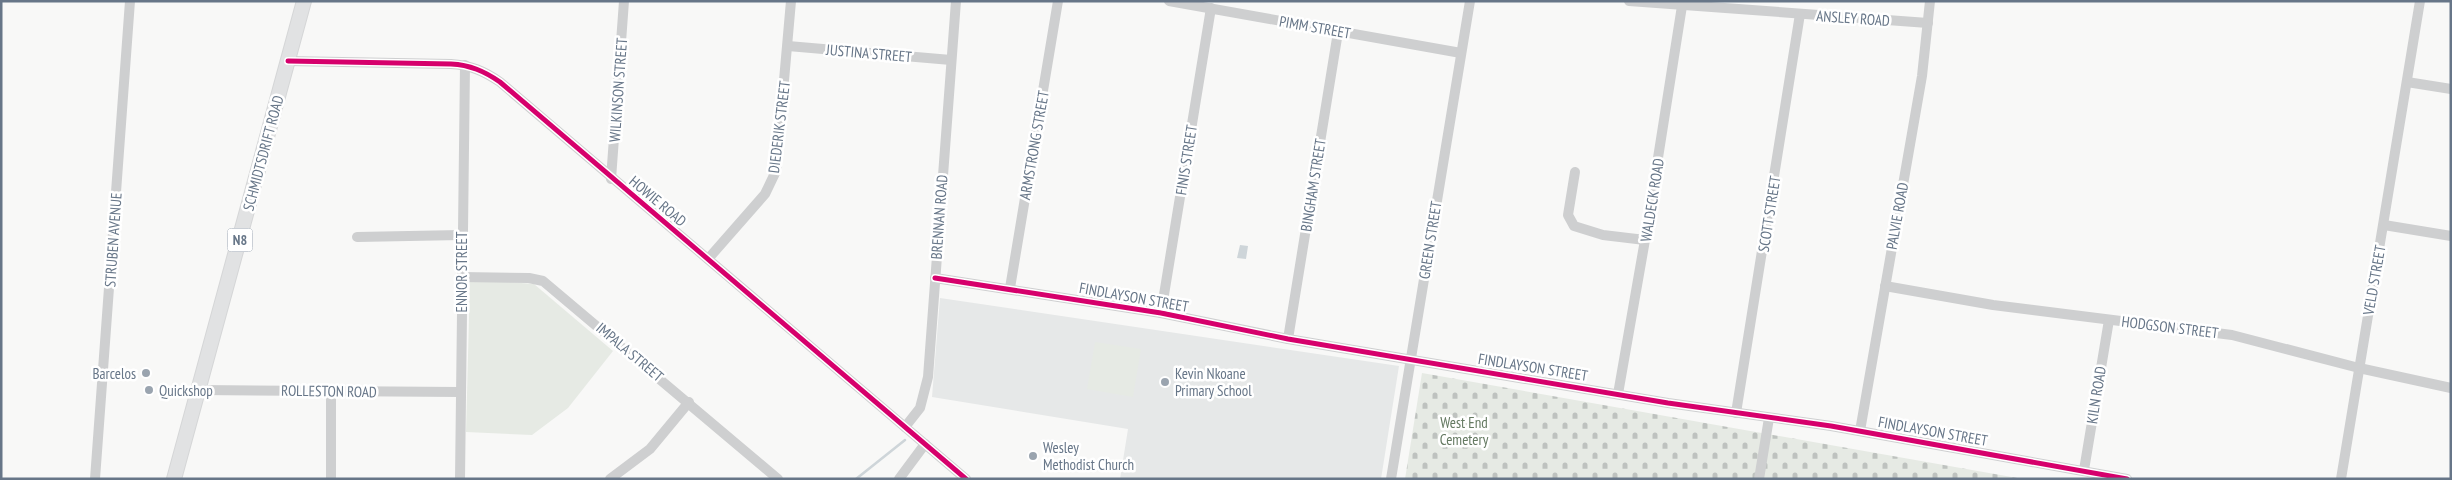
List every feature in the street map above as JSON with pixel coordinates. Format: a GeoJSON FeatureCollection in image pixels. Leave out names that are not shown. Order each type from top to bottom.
{"type":"FeatureCollection","features":[{"type":"Feature","properties":{"kind":"highway","name":"SCHMIDTSDRIFT ROAD"},"geometry":{"type":"LineString","coordinates":[[174,479],[304,1]]}},
{"type":"Feature","properties":{"kind":"street","name":"STRUBEN AVENUE"},"geometry":{"type":"LineString","coordinates":[[95,479],[130,1]]}},
{"type":"Feature","properties":{"kind":"street","name":"WILKINSON STREET"},"geometry":{"type":"LineString","coordinates":[[611,178],[624,1]]}},
{"type":"Feature","properties":{"kind":"street","name":"DIEDERIK STREET"},"geometry":{"type":"LineString","coordinates":[[708,259],[765,194],[774,179],[778,164],[791,1]]}},
{"type":"Feature","properties":{"kind":"street","name":"BRENNAN ROAD"},"geometry":{"type":"LineString","coordinates":[[905,427],[920,408],[928,376],[956,1]]}},
{"type":"Feature","properties":{"kind":"street","name":"ARMSTRONG STREET"},"geometry":{"type":"LineString","coordinates":[[1010,288],[1058,1]]}},
{"type":"Feature","properties":{"kind":"street","name":"PIMM STREET"},"geometry":{"type":"LineString","coordinates":[[1169,1],[1461,53]]}},
{"type":"Feature","properties":{"kind":"street","name":"GREEN STREET"},"geometry":{"type":"LineString","coordinates":[[1391,479],[1470,1]]}},
{"type":"Feature","properties":{"kind":"street","name":"ANSLEY ROAD"},"geometry":{"type":"LineString","coordinates":[[1629,1],[1928,23]]}},
{"type":"Feature","properties":{"kind":"street","name":"PALVIE ROAD"},"geometry":{"type":"LineString","coordinates":[[1860,431],[1922,76],[1930,1]]}},
{"type":"Feature","properties":{"kind":"street","name":"VELD STREET"},"geometry":{"type":"LineString","coordinates":[[2341,479],[2420,1]]}},
{"type":"Feature","properties":{"kind":"street","name":"WALDECK ROAD"},"geometry":{"type":"LineString","coordinates":[[1618,394],[1645,240],[1682,6]]}},
{"type":"Feature","properties":{"kind":"street","name":"FINIS STREET"},"geometry":{"type":"LineString","coordinates":[[1161,313],[1211,8]]}},
{"type":"Feature","properties":{"kind":"street","name":"SCOTT STREET"},"geometry":{"type":"LineString","coordinates":[[1736,413],[1800,14]]}},
{"type":"Feature","properties":{"kind":"street","name":"BINGHAM STREET"},"geometry":{"type":"LineString","coordinates":[[1288,339],[1338,32]]}},
{"type":"Feature","properties":{"kind":"street","name":"JUSTINA STREET"},"geometry":{"type":"LineString","coordinates":[[788,46],[951,60]]}},
{"type":"Feature","properties":{"kind":"street","name":"HOWIE ROAD"},"geometry":{"type":"LineString","coordinates":[[288,61],[465,65],[485,72],[500,82],[966,479]]}},
{"type":"Feature","properties":{"kind":"street","name":"ENNOR STREET"},"geometry":{"type":"LineString","coordinates":[[460,479],[461,235],[465,65]]}},
{"type":"Feature","properties":{"kind":"street"},"geometry":{"type":"LineString","coordinates":[[2407,82],[2451,90]]}},
{"type":"Feature","properties":{"kind":"street"},"geometry":{"type":"LineString","coordinates":[[1575,172],[1568,214],[1574,226],[1602,235],[1645,240]]}},
{"type":"Feature","properties":{"kind":"street"},"geometry":{"type":"LineString","coordinates":[[2384,225],[2451,236]]}},
{"type":"Feature","properties":{"kind":"street"},"geometry":{"type":"LineString","coordinates":[[357,236],[461,235]]}},
{"type":"Feature","properties":{"kind":"street","name":"IMPALA STREET"},"geometry":{"type":"LineString","coordinates":[[462,277],[529,278],[543,281],[778,479]]}},
{"type":"Feature","properties":{"kind":"street","name":"FINDLAYSON STREET"},"geometry":{"type":"LineString","coordinates":[[935,278],[1010,288],[1161,313],[1288,339],[1410,360],[1736,413],[1860,431],[2127,479]]}},
{"type":"Feature","properties":{"kind":"street","name":"HODGSON STREET"},"geometry":{"type":"LineString","coordinates":[[1885,286],[1992,306],[2232,335],[2359,368],[2451,388]]}},
{"type":"Feature","properties":{"kind":"street","name":"KILN ROAD"},"geometry":{"type":"LineString","coordinates":[[2084,470],[2109,320]]}},
{"type":"Feature","properties":{"kind":"street","name":"ROLLESTON ROAD"},"geometry":{"type":"LineString","coordinates":[[198,390],[460,392]]}},
{"type":"Feature","properties":{"kind":"street"},"geometry":{"type":"LineString","coordinates":[[331,392],[331,479]]}},
{"type":"Feature","properties":{"kind":"street"},"geometry":{"type":"LineString","coordinates":[[610,479],[650,449],[688,402]]}},
{"type":"Feature","properties":{"kind":"street"},"geometry":{"type":"LineString","coordinates":[[1759,479],[1769,418]]}},
{"type":"Feature","properties":{"kind":"street"},"geometry":{"type":"LineString","coordinates":[[899,479],[925,444]]}},
{"type":"Feature","properties":{"kind":"shaded area"},"geometry":{"type":"Polygon","coordinates":[[[1240,245],[1248,246],[1246,259],[1237,258],[1240,245]]]}},
{"type":"Feature","properties":{"kind":"shaded area","name":"Kevin Nkoane Primary School"},"geometry":{"type":"Polygon","coordinates":[[[940,298],[1399,366],[1381,479],[1120,479],[1128,429],[932,397],[940,298]]]}},
{"type":"Feature","properties":{"kind":"green space"},"geometry":{"type":"Polygon","coordinates":[[[470,279],[534,284],[613,351],[568,408],[532,435],[466,432],[470,279]]]}},
{"type":"Feature","properties":{"kind":"green space"},"geometry":{"type":"Polygon","coordinates":[[[1095,342],[1141,349],[1133,397],[1087,389],[1095,342]]]}},
{"type":"Feature","properties":{"kind":"green space","name":"West End Cemetery"},"geometry":{"type":"Polygon","coordinates":[[[1422,373],[2023,479],[1405,479],[1422,373]]]}},
{"type":"Feature","properties":{"kind":"waterway"},"geometry":{"type":"LineString","coordinates":[[856,479],[905,440]]}},
{"type":"Feature","properties":{"kind":"cycle path"},"geometry":{"type":"LineString","coordinates":[[288,61],[451,64],[471,67],[494,78],[966,479]]}},
{"type":"Feature","properties":{"kind":"cycle path"},"geometry":{"type":"LineString","coordinates":[[935,278],[1161,313],[1288,339],[1668,403],[1831,426],[2127,479]]}},
{"type":"Feature","properties":{"kind":"place","name":"Barcelos"},"geometry":{"type":"Point","coordinates":[146,373]}},
{"type":"Feature","properties":{"kind":"place","name":"Kevin Nkoane Primary School"},"geometry":{"type":"Point","coordinates":[1165,382]}},
{"type":"Feature","properties":{"kind":"place","name":"Quickshop"},"geometry":{"type":"Point","coordinates":[149,390]}},
{"type":"Feature","properties":{"kind":"place","name":"Wesley Methodist Church"},"geometry":{"type":"Point","coordinates":[1033,456]}}]}
